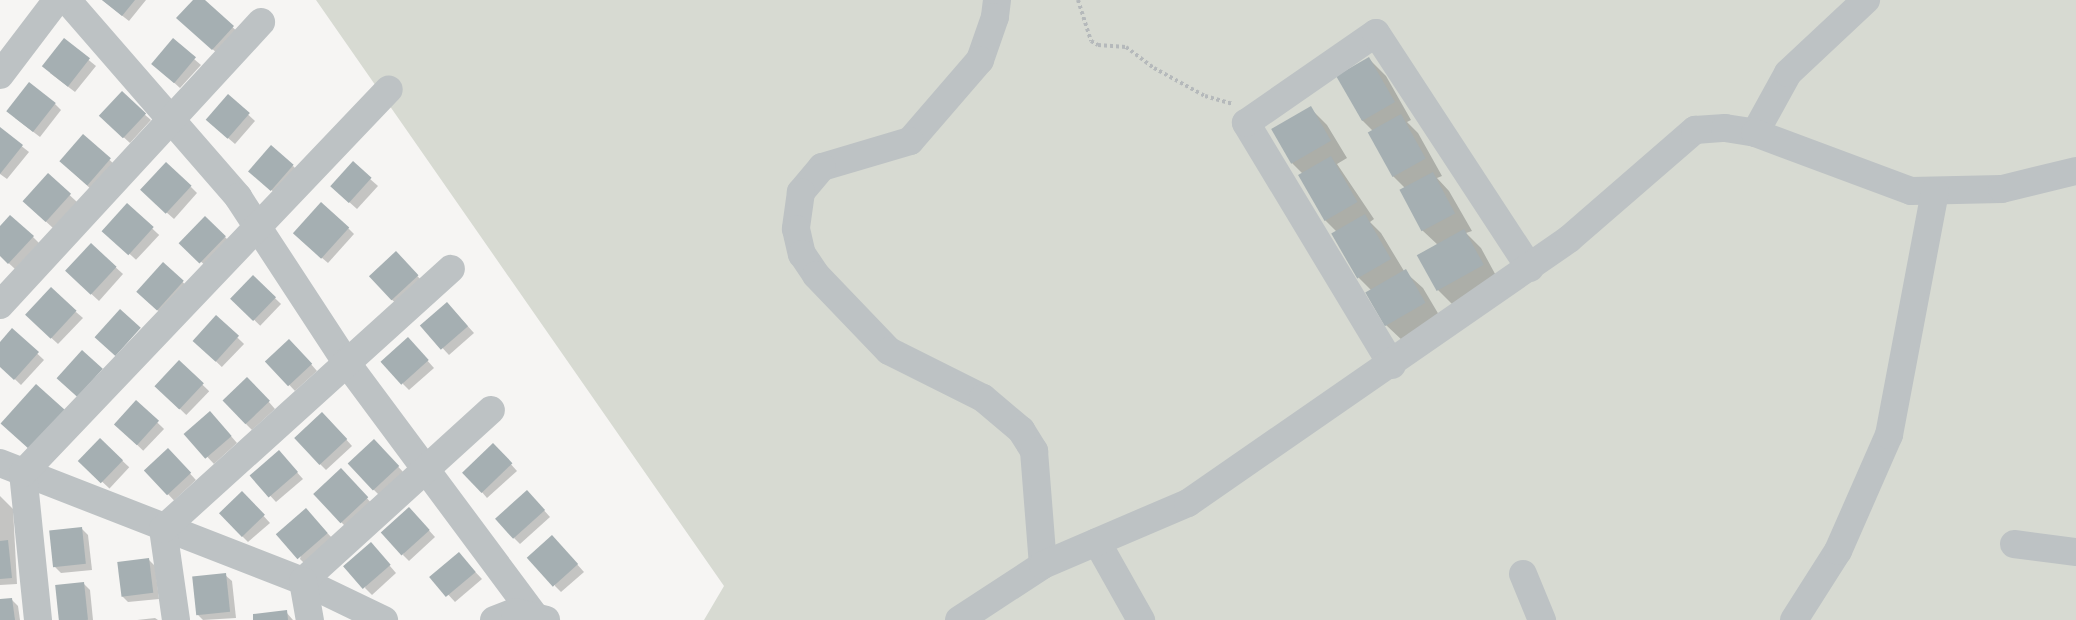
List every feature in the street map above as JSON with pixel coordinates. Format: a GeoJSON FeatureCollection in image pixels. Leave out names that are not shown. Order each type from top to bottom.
{"type":"FeatureCollection","features":[{"type":"Feature","properties":{"kind":"street"},"geometry":{"type":"LineString","coordinates":[[0,75],[57,0]]}},
{"type":"Feature","properties":{"kind":"street"},"geometry":{"type":"LineString","coordinates":[[67,0],[172,118],[238,197],[346,362],[540,618]]}},
{"type":"Feature","properties":{"kind":"street"},"geometry":{"type":"LineString","coordinates":[[997,0],[995,17],[980,60],[910,141],[822,167],[801,192],[796,229],[802,254],[816,275],[889,351],[983,399],[1022,430],[1034,451],[1043,566]]}},
{"type":"Feature","properties":{"kind":"street"},"geometry":{"type":"LineString","coordinates":[[1755,133],[1788,73],[1866,0]]}},
{"type":"Feature","properties":{"kind":"street"},"geometry":{"type":"LineString","coordinates":[[0,305],[261,22]]}},
{"type":"Feature","properties":{"kind":"street"},"geometry":{"type":"LineString","coordinates":[[1392,365],[1246,123],[1261,112],[1376,33],[1530,268]]}},
{"type":"Feature","properties":{"kind":"street"},"geometry":{"type":"LineString","coordinates":[[11,468],[258,229],[389,89]]}},
{"type":"Feature","properties":{"kind":"street"},"geometry":{"type":"LineString","coordinates":[[959,620],[1043,566],[1188,503],[1530,268],[1569,239],[1695,130],[1725,128],[1755,133],[1911,191],[2002,189],[2076,171]]}},
{"type":"Feature","properties":{"kind":"street"},"geometry":{"type":"LineString","coordinates":[[1794,620],[1838,551],[1889,435],[1935,191]]}},
{"type":"Feature","properties":{"kind":"street"},"geometry":{"type":"LineString","coordinates":[[163,529],[451,269]]}},
{"type":"Feature","properties":{"kind":"street"},"geometry":{"type":"LineString","coordinates":[[303,581],[425,467],[491,410]]}},
{"type":"Feature","properties":{"kind":"street"},"geometry":{"type":"LineString","coordinates":[[11,468],[163,529],[303,581],[384,620]]}},
{"type":"Feature","properties":{"kind":"street"},"geometry":{"type":"LineString","coordinates":[[11,468],[39,620]]}},
{"type":"Feature","properties":{"kind":"street"},"geometry":{"type":"LineString","coordinates":[[163,529],[176,620]]}},
{"type":"Feature","properties":{"kind":"street"},"geometry":{"type":"LineString","coordinates":[[1097,542],[1141,620]]}},
{"type":"Feature","properties":{"kind":"street"},"geometry":{"type":"LineString","coordinates":[[2014,544],[2076,552]]}},
{"type":"Feature","properties":{"kind":"street"},"geometry":{"type":"LineString","coordinates":[[1523,574],[1542,620]]}},
{"type":"Feature","properties":{"kind":"street"},"geometry":{"type":"LineString","coordinates":[[303,581],[310,620]]}},
{"type":"Feature","properties":{"kind":"street"},"geometry":{"type":"LineString","coordinates":[[494,620],[515,612],[540,618]]}},
{"type":"Feature","properties":{"kind":"path"},"geometry":{"type":"LineString","coordinates":[[1078,0],[1086,33],[1098,45],[1126,47],[1154,68],[1205,96],[1261,112]]}},
{"type":"Feature","properties":{"kind":"shaded area"},"geometry":{"type":"Polygon","coordinates":[[[316,0],[2076,0],[2076,620],[704,620],[724,586],[316,0]]]}},
{"type":"Feature","properties":{"kind":"building"},"geometry":{"type":"Polygon","coordinates":[[[102,0],[135,0],[122,16],[102,0]]]}},
{"type":"Feature","properties":{"kind":"building"},"geometry":{"type":"Polygon","coordinates":[[[193,0],[205,0],[234,26],[212,50],[176,18],[193,0]]]}},
{"type":"Feature","properties":{"kind":"building"},"geometry":{"type":"Polygon","coordinates":[[[64,38],[90,58],[68,87],[42,66],[64,38]]]}},
{"type":"Feature","properties":{"kind":"building"},"geometry":{"type":"Polygon","coordinates":[[[173,38],[196,57],[174,83],[151,64],[173,38]]]}},
{"type":"Feature","properties":{"kind":"building"},"geometry":{"type":"Polygon","coordinates":[[[1369,57],[1395,102],[1362,121],[1336,76],[1369,57]]]}},
{"type":"Feature","properties":{"kind":"building"},"geometry":{"type":"Polygon","coordinates":[[[29,82],[56,103],[33,132],[6,111],[29,82]]]}},
{"type":"Feature","properties":{"kind":"building"},"geometry":{"type":"Polygon","coordinates":[[[122,91],[146,114],[123,138],[99,116],[122,91]]]}},
{"type":"Feature","properties":{"kind":"building"},"geometry":{"type":"Polygon","coordinates":[[[228,94],[250,113],[228,139],[206,120],[228,94]]]}},
{"type":"Feature","properties":{"kind":"building"},"geometry":{"type":"Polygon","coordinates":[[[1311,106],[1331,141],[1291,164],[1271,129],[1311,106]]]}},
{"type":"Feature","properties":{"kind":"building"},"geometry":{"type":"Polygon","coordinates":[[[1401,114],[1426,159],[1392,177],[1368,132],[1401,114]]]}},
{"type":"Feature","properties":{"kind":"building"},"geometry":{"type":"Polygon","coordinates":[[[0,127],[23,145],[0,174],[0,127]]]}},
{"type":"Feature","properties":{"kind":"building"},"geometry":{"type":"Polygon","coordinates":[[[83,134],[111,158],[87,185],[59,161],[83,134]]]}},
{"type":"Feature","properties":{"kind":"building"},"geometry":{"type":"Polygon","coordinates":[[[271,145],[294,165],[271,191],[248,171],[271,145]]]}},
{"type":"Feature","properties":{"kind":"building"},"geometry":{"type":"Polygon","coordinates":[[[1331,156],[1358,202],[1325,221],[1298,175],[1331,156]]]}},
{"type":"Feature","properties":{"kind":"building"},"geometry":{"type":"Polygon","coordinates":[[[353,161],[372,178],[349,203],[330,186],[353,161]]]}},
{"type":"Feature","properties":{"kind":"building"},"geometry":{"type":"Polygon","coordinates":[[[166,162],[192,186],[166,214],[140,190],[166,162]]]}},
{"type":"Feature","properties":{"kind":"building"},"geometry":{"type":"Polygon","coordinates":[[[1433,172],[1455,213],[1422,231],[1399,190],[1433,172]]]}},
{"type":"Feature","properties":{"kind":"building"},"geometry":{"type":"Polygon","coordinates":[[[48,173],[71,194],[46,222],[23,201],[48,173]]]}},
{"type":"Feature","properties":{"kind":"building"},"geometry":{"type":"Polygon","coordinates":[[[321,202],[349,227],[321,259],[293,233],[321,202]]]}},
{"type":"Feature","properties":{"kind":"building"},"geometry":{"type":"Polygon","coordinates":[[[127,203],[154,227],[128,255],[102,231],[127,203]]]}},
{"type":"Feature","properties":{"kind":"building"},"geometry":{"type":"Polygon","coordinates":[[[1365,214],[1391,259],[1357,279],[1331,234],[1365,214]]]}},
{"type":"Feature","properties":{"kind":"building"},"geometry":{"type":"Polygon","coordinates":[[[10,215],[34,236],[8,264],[0,256],[0,226],[10,215]]]}},
{"type":"Feature","properties":{"kind":"building"},"geometry":{"type":"Polygon","coordinates":[[[205,216],[226,236],[199,263],[179,243],[205,216]]]}},
{"type":"Feature","properties":{"kind":"building"},"geometry":{"type":"Polygon","coordinates":[[[1464,229],[1484,265],[1437,291],[1417,255],[1464,229]]]}},
{"type":"Feature","properties":{"kind":"building"},"geometry":{"type":"Polygon","coordinates":[[[91,243],[117,267],[91,295],[65,271],[91,243]]]}},
{"type":"Feature","properties":{"kind":"building"},"geometry":{"type":"Polygon","coordinates":[[[396,251],[419,275],[391,300],[369,276],[396,251]]]}},
{"type":"Feature","properties":{"kind":"building"},"geometry":{"type":"Polygon","coordinates":[[[163,262],[184,281],[157,310],[136,292],[163,262]]]}},
{"type":"Feature","properties":{"kind":"building"},"geometry":{"type":"Polygon","coordinates":[[[1406,269],[1426,303],[1385,326],[1365,292],[1406,269]]]}},
{"type":"Feature","properties":{"kind":"building"},"geometry":{"type":"Polygon","coordinates":[[[253,275],[276,297],[253,321],[230,299],[253,275]]]}},
{"type":"Feature","properties":{"kind":"building"},"geometry":{"type":"Polygon","coordinates":[[[51,287],[77,311],[51,339],[25,315],[51,287]]]}},
{"type":"Feature","properties":{"kind":"building"},"geometry":{"type":"Polygon","coordinates":[[[447,302],[468,326],[441,350],[420,326],[447,302]]]}},
{"type":"Feature","properties":{"kind":"building"},"geometry":{"type":"Polygon","coordinates":[[[120,309],[141,328],[115,356],[95,337],[120,309]]]}},
{"type":"Feature","properties":{"kind":"building"},"geometry":{"type":"Polygon","coordinates":[[[216,315],[239,336],[216,362],[193,341],[216,315]]]}},
{"type":"Feature","properties":{"kind":"building"},"geometry":{"type":"Polygon","coordinates":[[[12,328],[39,352],[14,380],[0,367],[0,342],[12,328]]]}},
{"type":"Feature","properties":{"kind":"building"},"geometry":{"type":"Polygon","coordinates":[[[408,337],[429,360],[401,385],[381,362],[408,337]]]}},
{"type":"Feature","properties":{"kind":"building"},"geometry":{"type":"Polygon","coordinates":[[[289,339],[312,364],[288,386],[265,362],[289,339]]]}},
{"type":"Feature","properties":{"kind":"building"},"geometry":{"type":"Polygon","coordinates":[[[82,350],[103,369],[77,397],[57,378],[82,350]]]}},
{"type":"Feature","properties":{"kind":"building"},"geometry":{"type":"Polygon","coordinates":[[[179,360],[204,383],[179,410],[154,386],[179,360]]]}},
{"type":"Feature","properties":{"kind":"building"},"geometry":{"type":"Polygon","coordinates":[[[247,377],[270,401],[245,424],[223,401],[247,377]]]}},
{"type":"Feature","properties":{"kind":"building"},"geometry":{"type":"Polygon","coordinates":[[[36,384],[65,410],[30,449],[1,423],[36,384]]]}},
{"type":"Feature","properties":{"kind":"building"},"geometry":{"type":"Polygon","coordinates":[[[136,400],[159,421],[137,445],[114,425],[136,400]]]}},
{"type":"Feature","properties":{"kind":"building"},"geometry":{"type":"Polygon","coordinates":[[[210,411],[232,436],[205,459],[184,434],[210,411]]]}},
{"type":"Feature","properties":{"kind":"building"},"geometry":{"type":"Polygon","coordinates":[[[322,412],[347,439],[319,465],[294,438],[322,412]]]}},
{"type":"Feature","properties":{"kind":"building"},"geometry":{"type":"Polygon","coordinates":[[[100,438],[123,460],[101,483],[78,461],[100,438]]]}},
{"type":"Feature","properties":{"kind":"building"},"geometry":{"type":"Polygon","coordinates":[[[374,439],[399,466],[373,491],[348,464],[374,439]]]}},
{"type":"Feature","properties":{"kind":"building"},"geometry":{"type":"Polygon","coordinates":[[[493,443],[512,463],[482,493],[462,473],[493,443]]]}},
{"type":"Feature","properties":{"kind":"building"},"geometry":{"type":"Polygon","coordinates":[[[168,448],[191,473],[167,495],[144,471],[168,448]]]}},
{"type":"Feature","properties":{"kind":"building"},"geometry":{"type":"Polygon","coordinates":[[[279,450],[298,472],[269,497],[250,476],[279,450]]]}},
{"type":"Feature","properties":{"kind":"building"},"geometry":{"type":"Polygon","coordinates":[[[341,468],[368,497],[340,523],[313,494],[341,468]]]}},
{"type":"Feature","properties":{"kind":"building"},"geometry":{"type":"Polygon","coordinates":[[[527,490],[545,510],[513,539],[495,519],[527,490]]]}},
{"type":"Feature","properties":{"kind":"building"},"geometry":{"type":"Polygon","coordinates":[[[242,491],[265,515],[242,537],[219,513],[242,491]]]}},
{"type":"Feature","properties":{"kind":"building"},"geometry":{"type":"Polygon","coordinates":[[[409,507],[430,530],[402,555],[381,532],[409,507]]]}},
{"type":"Feature","properties":{"kind":"building"},"geometry":{"type":"Polygon","coordinates":[[[306,508],[328,533],[297,559],[276,534],[306,508]]]}},
{"type":"Feature","properties":{"kind":"building"},"geometry":{"type":"Polygon","coordinates":[[[82,527],[86,564],[53,567],[49,530],[82,527]]]}},
{"type":"Feature","properties":{"kind":"building"},"geometry":{"type":"Polygon","coordinates":[[[552,535],[578,564],[553,587],[527,558],[552,535]]]}},
{"type":"Feature","properties":{"kind":"building"},"geometry":{"type":"Polygon","coordinates":[[[8,540],[12,578],[0,579],[0,541],[8,540]]]}},
{"type":"Feature","properties":{"kind":"building"},"geometry":{"type":"Polygon","coordinates":[[[371,542],[391,565],[363,589],[343,566],[371,542]]]}},
{"type":"Feature","properties":{"kind":"building"},"geometry":{"type":"Polygon","coordinates":[[[459,552],[476,572],[446,597],[429,577],[459,552]]]}},
{"type":"Feature","properties":{"kind":"building"},"geometry":{"type":"Polygon","coordinates":[[[149,558],[153,593],[122,597],[117,562],[149,558]]]}},
{"type":"Feature","properties":{"kind":"building"},"geometry":{"type":"Polygon","coordinates":[[[226,573],[230,612],[196,615],[192,577],[226,573]]]}},
{"type":"Feature","properties":{"kind":"building"},"geometry":{"type":"Polygon","coordinates":[[[84,582],[88,620],[59,620],[55,585],[84,582]]]}},
{"type":"Feature","properties":{"kind":"building"},"geometry":{"type":"Polygon","coordinates":[[[12,598],[15,620],[0,620],[0,599],[12,598]]]}},
{"type":"Feature","properties":{"kind":"building"},"geometry":{"type":"Polygon","coordinates":[[[287,610],[288,620],[253,620],[253,614],[287,610]]]}}]}
